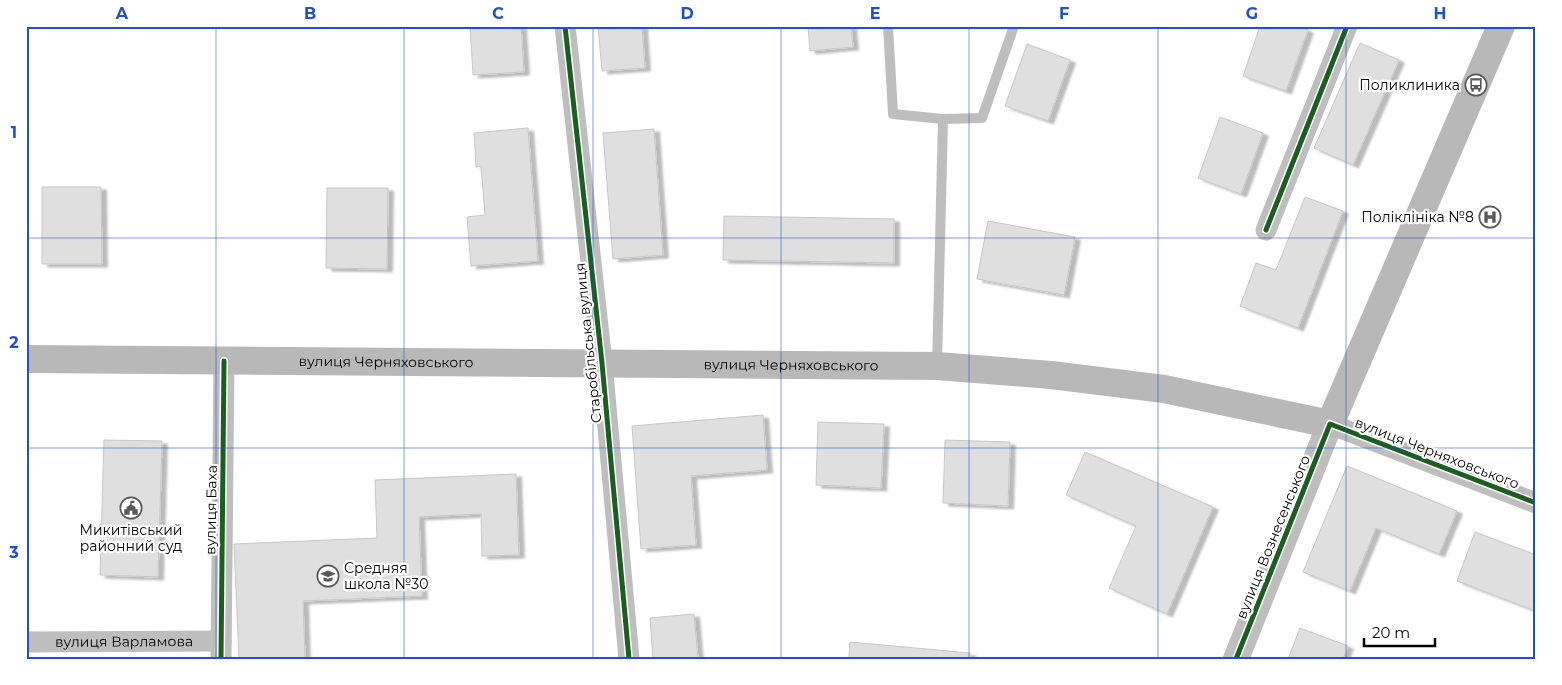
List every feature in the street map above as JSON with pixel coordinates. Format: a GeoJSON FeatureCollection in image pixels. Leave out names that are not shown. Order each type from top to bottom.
{"type":"FeatureCollection","features":[{"type":"Feature","properties":{"kind":"main road","name":"вулиця Вознесенського"},"geometry":{"type":"LineString","coordinates":[[1330,424],[1501,26]]}},
{"type":"Feature","properties":{"kind":"main road","name":"вулиця Черняховського"},"geometry":{"type":"LineString","coordinates":[[26,359],[937,366],[1051,375],[1164,389],[1330,424]]}},
{"type":"Feature","properties":{"kind":"street","name":"Старобільська вулиця"},"geometry":{"type":"LineString","coordinates":[[565,26],[602,363],[629,659]]}},
{"type":"Feature","properties":{"kind":"street"},"geometry":{"type":"LineString","coordinates":[[1266,230],[1347,26]]}},
{"type":"Feature","properties":{"kind":"street","name":"вулиця Баха"},"geometry":{"type":"LineString","coordinates":[[221,650],[224,360]]}},
{"type":"Feature","properties":{"kind":"street","name":"вулиця Черняховського"},"geometry":{"type":"LineString","coordinates":[[1330,424],[1536,504]]}},
{"type":"Feature","properties":{"kind":"street","name":"вулиця Вознесенського"},"geometry":{"type":"LineString","coordinates":[[1236,659],[1330,424]]}},
{"type":"Feature","properties":{"kind":"street","name":"вулиця Варламова"},"geometry":{"type":"LineString","coordinates":[[26,642],[221,650]]}},
{"type":"Feature","properties":{"kind":"lane"},"geometry":{"type":"LineString","coordinates":[[888,26],[893,114],[942,120],[982,118],[1014,26]]}},
{"type":"Feature","properties":{"kind":"lane"},"geometry":{"type":"LineString","coordinates":[[937,366],[942,120]]}},
{"type":"Feature","properties":{"kind":"building"},"geometry":{"type":"Polygon","coordinates":[[[470,26],[521,26],[524,72],[473,75],[470,26]]]}},
{"type":"Feature","properties":{"kind":"building"},"geometry":{"type":"Polygon","coordinates":[[[598,26],[642,26],[645,68],[602,71],[598,26]]]}},
{"type":"Feature","properties":{"kind":"building"},"geometry":{"type":"Polygon","coordinates":[[[808,26],[851,26],[853,47],[810,51],[808,26]]]}},
{"type":"Feature","properties":{"kind":"building"},"geometry":{"type":"Polygon","coordinates":[[[1260,26],[1297,26],[1308,30],[1286,91],[1243,76],[1260,26]]]}},
{"type":"Feature","properties":{"kind":"building"},"geometry":{"type":"Polygon","coordinates":[[[1360,43],[1399,60],[1353,165],[1314,148],[1360,43]]]}},
{"type":"Feature","properties":{"kind":"building"},"geometry":{"type":"Polygon","coordinates":[[[1027,44],[1070,60],[1048,121],[1005,106],[1027,44]]]}},
{"type":"Feature","properties":{"kind":"building"},"geometry":{"type":"Polygon","coordinates":[[[1220,117],[1263,133],[1241,194],[1198,178],[1220,117]]]}},
{"type":"Feature","properties":{"kind":"building"},"geometry":{"type":"Polygon","coordinates":[[[528,128],[538,261],[471,266],[467,217],[485,215],[481,166],[476,167],[474,133],[528,128]]]}},
{"type":"Feature","properties":{"kind":"building"},"geometry":{"type":"Polygon","coordinates":[[[654,129],[663,255],[613,259],[603,133],[654,129]]]}},
{"type":"Feature","properties":{"kind":"building"},"geometry":{"type":"Polygon","coordinates":[[[42,187],[101,187],[102,264],[42,264],[42,187]]]}},
{"type":"Feature","properties":{"kind":"building"},"geometry":{"type":"Polygon","coordinates":[[[327,188],[388,188],[387,269],[326,268],[327,188]]]}},
{"type":"Feature","properties":{"kind":"building"},"geometry":{"type":"Polygon","coordinates":[[[1305,197],[1343,211],[1298,328],[1240,306],[1256,263],[1276,270],[1305,197]]]}},
{"type":"Feature","properties":{"kind":"building"},"geometry":{"type":"Polygon","coordinates":[[[724,216],[894,219],[894,263],[723,260],[724,216]]]}},
{"type":"Feature","properties":{"kind":"building"},"geometry":{"type":"Polygon","coordinates":[[[988,221],[1075,237],[1064,295],[977,279],[988,221]]]}},
{"type":"Feature","properties":{"kind":"building"},"geometry":{"type":"Polygon","coordinates":[[[763,415],[767,470],[691,476],[696,545],[641,549],[632,426],[763,415]]]}},
{"type":"Feature","properties":{"kind":"building"},"geometry":{"type":"Polygon","coordinates":[[[818,422],[884,424],[881,488],[816,485],[818,422]]]}},
{"type":"Feature","properties":{"kind":"building","name":"Микитівський районний суд"},"geometry":{"type":"Polygon","coordinates":[[[104,440],[162,441],[158,577],[100,575],[104,440]]]}},
{"type":"Feature","properties":{"kind":"building"},"geometry":{"type":"Polygon","coordinates":[[[945,440],[1010,442],[1008,506],[943,503],[945,440]]]}},
{"type":"Feature","properties":{"kind":"building"},"geometry":{"type":"Polygon","coordinates":[[[1085,452],[1213,507],[1167,614],[1109,588],[1136,526],[1066,495],[1085,452]]]}},
{"type":"Feature","properties":{"kind":"building"},"geometry":{"type":"Polygon","coordinates":[[[1347,466],[1457,511],[1439,554],[1376,528],[1350,591],[1303,572],[1347,466]]]}},
{"type":"Feature","properties":{"kind":"building","name":"Средняя школа №30"},"geometry":{"type":"Polygon","coordinates":[[[516,474],[519,555],[482,556],[481,514],[419,517],[422,596],[303,601],[305,659],[239,659],[234,544],[377,538],[375,480],[516,474]]]}},
{"type":"Feature","properties":{"kind":"building"},"geometry":{"type":"Polygon","coordinates":[[[1475,532],[1536,555],[1536,611],[1457,581],[1475,532]]]}},
{"type":"Feature","properties":{"kind":"building"},"geometry":{"type":"Polygon","coordinates":[[[694,614],[698,659],[653,659],[650,618],[694,614]]]}},
{"type":"Feature","properties":{"kind":"building"},"geometry":{"type":"Polygon","coordinates":[[[1300,628],[1348,646],[1343,659],[1288,659],[1300,628]]]}},
{"type":"Feature","properties":{"kind":"building"},"geometry":{"type":"Polygon","coordinates":[[[850,642],[970,653],[970,659],[849,659],[850,642]]]}},
{"type":"Feature","properties":{"kind":"cycle path"},"geometry":{"type":"LineString","coordinates":[[565,26],[602,363],[629,659]]}},
{"type":"Feature","properties":{"kind":"cycle path"},"geometry":{"type":"LineString","coordinates":[[1266,230],[1347,26]]}},
{"type":"Feature","properties":{"kind":"cycle path"},"geometry":{"type":"LineString","coordinates":[[221,659],[224,361]]}},
{"type":"Feature","properties":{"kind":"cycle path"},"geometry":{"type":"LineString","coordinates":[[1236,659],[1330,424],[1536,503]]}},
{"type":"Feature","properties":{"kind":"place","name":"Поликлиника"},"geometry":{"type":"Point","coordinates":[1476,85]}},
{"type":"Feature","properties":{"kind":"place","name":"Поліклініка №8"},"geometry":{"type":"Point","coordinates":[1490,217]}},
{"type":"Feature","properties":{"kind":"place","name":"Микитівський районний суд"},"geometry":{"type":"Point","coordinates":[131,508]}},
{"type":"Feature","properties":{"kind":"place","name":"Средняя школа №30"},"geometry":{"type":"Point","coordinates":[328,576]}}]}
